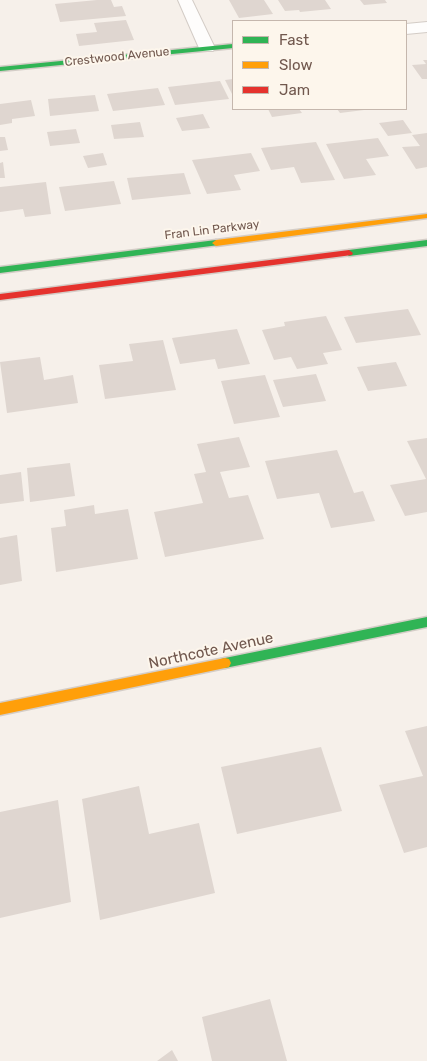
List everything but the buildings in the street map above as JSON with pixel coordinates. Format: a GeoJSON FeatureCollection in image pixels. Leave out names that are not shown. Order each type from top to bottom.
{"type":"FeatureCollection","features":[{"type":"Feature","properties":{"kind":"street"},"geometry":{"type":"LineString","coordinates":[[185,0],[207,48]]}},
{"type":"Feature","properties":{"kind":"street"},"geometry":{"type":"LineString","coordinates":[[407,29],[427,27]]}},
{"type":"Feature","properties":{"kind":"street","name":"Crestwood Avenue"},"geometry":{"type":"LineString","coordinates":[[0,69],[232,46]]}},
{"type":"Feature","properties":{"kind":"street","name":"Fran Lin Parkway"},"geometry":{"type":"LineString","coordinates":[[0,270],[427,216]]}},
{"type":"Feature","properties":{"kind":"street"},"geometry":{"type":"LineString","coordinates":[[0,297],[427,244]]}},
{"type":"Feature","properties":{"kind":"street","name":"Northcote Avenue"},"geometry":{"type":"LineString","coordinates":[[0,709],[427,622]]}},
{"type":"Feature","properties":{"kind":"traffic: fast"},"geometry":{"type":"LineString","coordinates":[[0,69],[232,46]]}},
{"type":"Feature","properties":{"kind":"traffic: fast"},"geometry":{"type":"LineString","coordinates":[[0,270],[216,243]]}},
{"type":"Feature","properties":{"kind":"traffic: fast"},"geometry":{"type":"LineString","coordinates":[[349,253],[427,243]]}},
{"type":"Feature","properties":{"kind":"traffic: fast"},"geometry":{"type":"LineString","coordinates":[[225,663],[427,622]]}},
{"type":"Feature","properties":{"kind":"traffic: slow"},"geometry":{"type":"LineString","coordinates":[[216,243],[427,216]]}},
{"type":"Feature","properties":{"kind":"traffic: slow"},"geometry":{"type":"LineString","coordinates":[[0,709],[225,663]]}},
{"type":"Feature","properties":{"kind":"traffic: jam"},"geometry":{"type":"LineString","coordinates":[[0,297],[349,253]]}}]}
